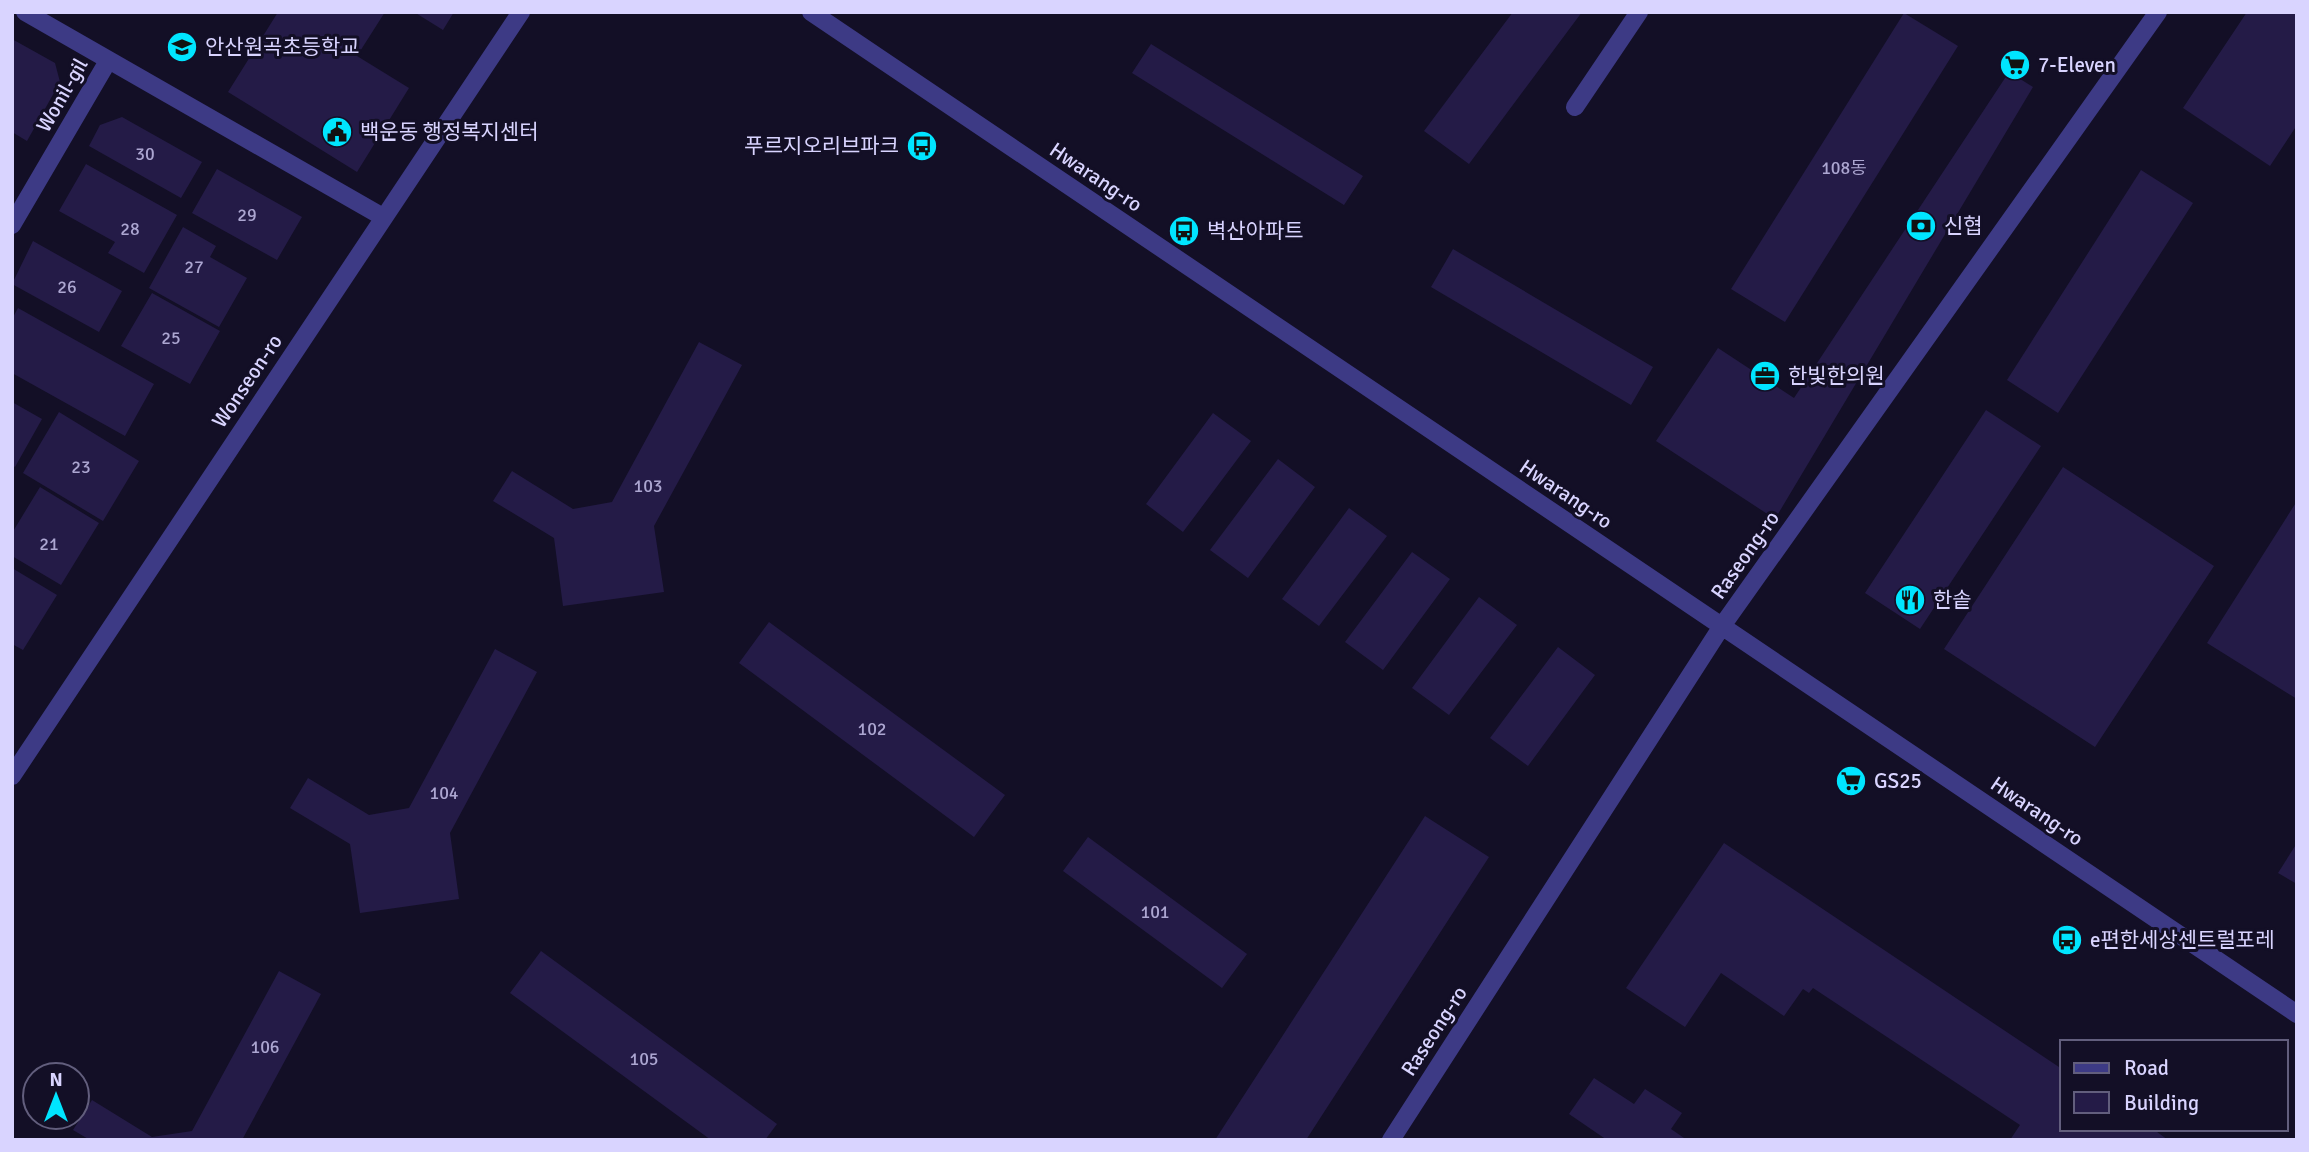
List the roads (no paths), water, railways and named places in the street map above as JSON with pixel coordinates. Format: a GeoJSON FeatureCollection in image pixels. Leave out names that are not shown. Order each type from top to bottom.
{"type":"FeatureCollection","features":[{"type":"Feature","properties":{"kind":"street"},"geometry":{"type":"LineString","coordinates":[[25,12],[383,217]]}},
{"type":"Feature","properties":{"kind":"street","name":"Wonseon-ro"},"geometry":{"type":"LineString","coordinates":[[12,776],[521,12]]}},
{"type":"Feature","properties":{"kind":"street","name":"Hwarang-ro"},"geometry":{"type":"LineString","coordinates":[[811,12],[2297,1014]]}},
{"type":"Feature","properties":{"kind":"street"},"geometry":{"type":"LineString","coordinates":[[1575,107],[1639,12]]}},
{"type":"Feature","properties":{"kind":"street","name":"Raseong-ro"},"geometry":{"type":"LineString","coordinates":[[1391,1140],[1722,626],[2158,12]]}},
{"type":"Feature","properties":{"kind":"street","name":"Wonil-gil"},"geometry":{"type":"LineString","coordinates":[[12,225],[108,61]]}},
{"type":"Feature","properties":{"kind":"place","name":"안산원곡초등학교"},"geometry":{"type":"Point","coordinates":[182,47]}},
{"type":"Feature","properties":{"kind":"place","name":"7-Eleven"},"geometry":{"type":"Point","coordinates":[2015,65]}},
{"type":"Feature","properties":{"kind":"place","name":"백운동 행정복지센터"},"geometry":{"type":"Point","coordinates":[337,132]}},
{"type":"Feature","properties":{"kind":"place","name":"푸르지오리브파크"},"geometry":{"type":"Point","coordinates":[922,146]}},
{"type":"Feature","properties":{"kind":"place","name":"신협"},"geometry":{"type":"Point","coordinates":[1921,226]}},
{"type":"Feature","properties":{"kind":"place","name":"벽산아파트"},"geometry":{"type":"Point","coordinates":[1184,231]}},
{"type":"Feature","properties":{"kind":"place","name":"한빛한의원"},"geometry":{"type":"Point","coordinates":[1765,376]}},
{"type":"Feature","properties":{"kind":"place","name":"한솥"},"geometry":{"type":"Point","coordinates":[1910,600]}},
{"type":"Feature","properties":{"kind":"place","name":"GS25"},"geometry":{"type":"Point","coordinates":[1851,781]}},
{"type":"Feature","properties":{"kind":"place","name":"e편한세상센트럴포레"},"geometry":{"type":"Point","coordinates":[2067,940]}}]}
